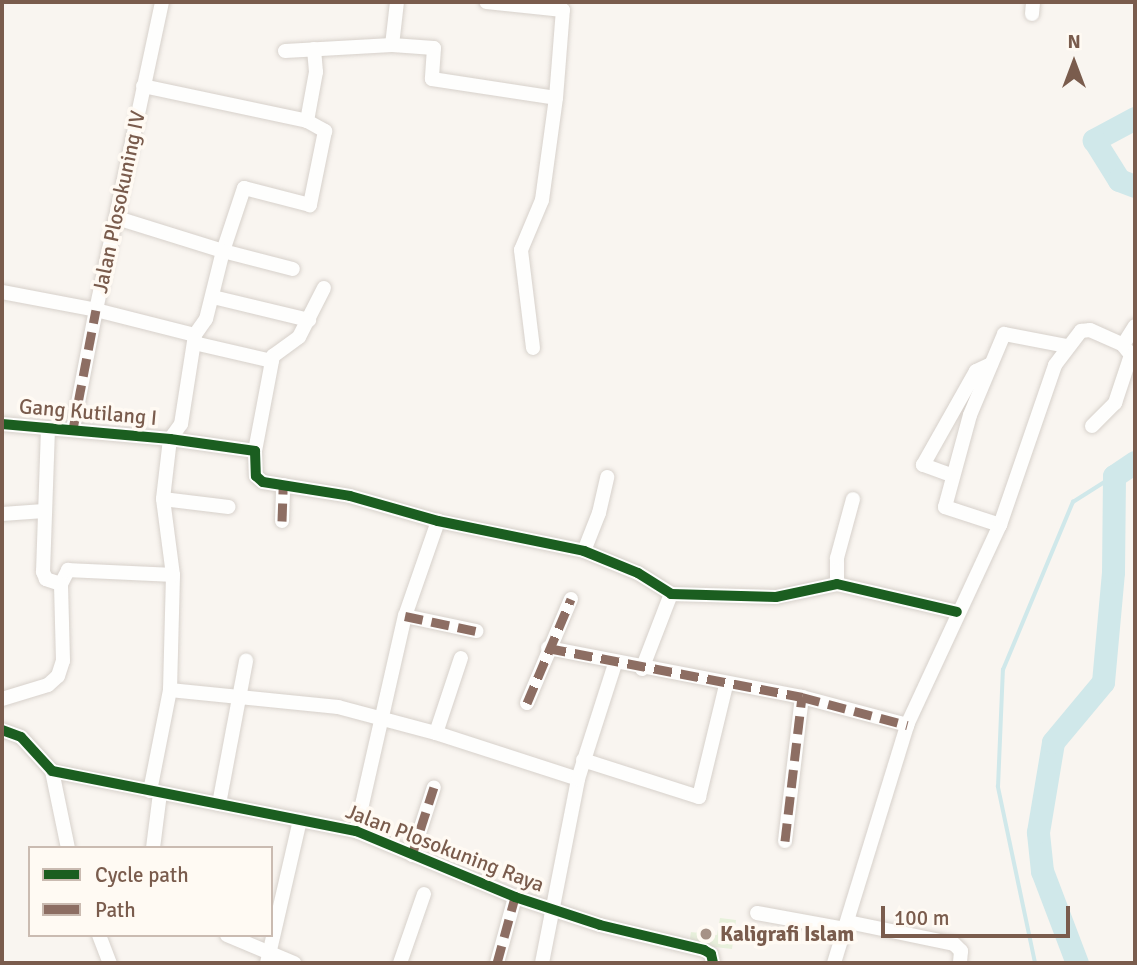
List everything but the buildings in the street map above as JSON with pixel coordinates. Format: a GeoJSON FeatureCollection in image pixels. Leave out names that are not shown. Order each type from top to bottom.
{"type":"FeatureCollection","features":[{"type":"Feature","properties":{"kind":"street","name":"Jalan Plosokuning IV"},"geometry":{"type":"LineString","coordinates":[[2,292],[96,310],[162,2]]}},
{"type":"Feature","properties":{"kind":"street"},"geometry":{"type":"LineString","coordinates":[[392,45],[397,2]]}},
{"type":"Feature","properties":{"kind":"street"},"geometry":{"type":"LineString","coordinates":[[486,2],[563,10],[556,98],[542,200],[521,250],[533,348]]}},
{"type":"Feature","properties":{"kind":"street"},"geometry":{"type":"LineString","coordinates":[[285,51],[392,45],[434,48],[431,75],[437,80],[556,98]]}},
{"type":"Feature","properties":{"kind":"street"},"geometry":{"type":"LineString","coordinates":[[307,121],[316,72],[314,49]]}},
{"type":"Feature","properties":{"kind":"street"},"geometry":{"type":"LineString","coordinates":[[143,86],[320,124],[326,138],[310,205],[244,188],[223,251],[212,297],[195,339],[181,424],[170,439],[163,499],[173,575],[170,690],[155,792],[153,846]]}},
{"type":"Feature","properties":{"kind":"street"},"geometry":{"type":"LineString","coordinates":[[117,218],[293,270]]}},
{"type":"Feature","properties":{"kind":"street"},"geometry":{"type":"LineString","coordinates":[[324,288],[299,337],[277,351],[272,361],[255,451],[257,476],[283,485],[350,496],[438,521],[583,551],[638,573],[671,593],[776,597],[837,584],[957,612]]}},
{"type":"Feature","properties":{"kind":"street"},"geometry":{"type":"LineString","coordinates":[[212,297],[309,320]]}},
{"type":"Feature","properties":{"kind":"street"},"geometry":{"type":"LineString","coordinates":[[73,429],[96,310],[272,361]]}},
{"type":"Feature","properties":{"kind":"street"},"geometry":{"type":"LineString","coordinates":[[1123,345],[1135,326]]}},
{"type":"Feature","properties":{"kind":"street"},"geometry":{"type":"LineString","coordinates":[[838,962],[907,725],[957,612],[1000,525],[1055,365],[1067,346],[1084,330],[1123,345],[1131,355],[1115,402],[1092,426]]}},
{"type":"Feature","properties":{"kind":"street"},"geometry":{"type":"LineString","coordinates":[[1000,525],[948,510],[945,503],[951,475],[991,364],[1004,334],[1010,332],[1067,346]]}},
{"type":"Feature","properties":{"kind":"street"},"geometry":{"type":"LineString","coordinates":[[951,475],[923,465],[976,371],[991,364]]}},
{"type":"Feature","properties":{"kind":"street","name":"Gang Kutilang I"},"geometry":{"type":"LineString","coordinates":[[2,424],[170,439],[255,451]]}},
{"type":"Feature","properties":{"kind":"street"},"geometry":{"type":"LineString","coordinates":[[48,428],[43,572],[46,579],[61,584]]}},
{"type":"Feature","properties":{"kind":"street"},"geometry":{"type":"LineString","coordinates":[[583,551],[599,513],[607,477]]}},
{"type":"Feature","properties":{"kind":"street"},"geometry":{"type":"LineString","coordinates":[[282,521],[283,485]]}},
{"type":"Feature","properties":{"kind":"street"},"geometry":{"type":"LineString","coordinates":[[163,499],[229,507]]}},
{"type":"Feature","properties":{"kind":"street"},"geometry":{"type":"LineString","coordinates":[[837,584],[837,558],[853,499]]}},
{"type":"Feature","properties":{"kind":"street"},"geometry":{"type":"LineString","coordinates":[[2,514],[44,511]]}},
{"type":"Feature","properties":{"kind":"street"},"geometry":{"type":"LineString","coordinates":[[356,831],[379,718],[405,615],[438,521]]}},
{"type":"Feature","properties":{"kind":"street"},"geometry":{"type":"LineString","coordinates":[[2,699],[48,685],[58,676],[63,661],[61,584],[68,570],[173,575]]}},
{"type":"Feature","properties":{"kind":"street"},"geometry":{"type":"LineString","coordinates":[[642,669],[671,593]]}},
{"type":"Feature","properties":{"kind":"street"},"geometry":{"type":"LineString","coordinates":[[527,704],[548,648],[571,599]]}},
{"type":"Feature","properties":{"kind":"street"},"geometry":{"type":"LineString","coordinates":[[405,615],[476,631]]}},
{"type":"Feature","properties":{"kind":"street"},"geometry":{"type":"LineString","coordinates":[[548,648],[615,664],[803,697],[907,725]]}},
{"type":"Feature","properties":{"kind":"street"},"geometry":{"type":"LineString","coordinates":[[436,733],[461,658]]}},
{"type":"Feature","properties":{"kind":"street"},"geometry":{"type":"LineString","coordinates":[[219,804],[242,696],[246,661]]}},
{"type":"Feature","properties":{"kind":"street"},"geometry":{"type":"LineString","coordinates":[[542,963],[578,779],[615,664]]}},
{"type":"Feature","properties":{"kind":"street"},"geometry":{"type":"LineString","coordinates":[[583,760],[699,797],[726,685]]}},
{"type":"Feature","properties":{"kind":"street"},"geometry":{"type":"LineString","coordinates":[[170,690],[338,707],[436,733],[578,779]]}},
{"type":"Feature","properties":{"kind":"street"},"geometry":{"type":"LineString","coordinates":[[785,841],[803,697]]}},
{"type":"Feature","properties":{"kind":"street"},"geometry":{"type":"LineString","coordinates":[[2,730],[20,737],[52,771],[68,846]]}},
{"type":"Feature","properties":{"kind":"street","name":"Jalan Plosokuning Raya"},"geometry":{"type":"LineString","coordinates":[[52,771],[356,831],[515,897],[704,950],[711,954],[713,963]]}},
{"type":"Feature","properties":{"kind":"street"},"geometry":{"type":"LineString","coordinates":[[412,855],[434,787]]}},
{"type":"Feature","properties":{"kind":"street"},"geometry":{"type":"LineString","coordinates":[[268,959],[300,820]]}},
{"type":"Feature","properties":{"kind":"street"},"geometry":{"type":"LineString","coordinates":[[400,963],[424,894]]}},
{"type":"Feature","properties":{"kind":"street"},"geometry":{"type":"LineString","coordinates":[[497,963],[515,897]]}},
{"type":"Feature","properties":{"kind":"street"},"geometry":{"type":"LineString","coordinates":[[757,913],[847,925],[954,944],[961,951],[960,963]]}},
{"type":"Feature","properties":{"kind":"street"},"geometry":{"type":"LineString","coordinates":[[100,937],[110,963]]}},
{"type":"Feature","properties":{"kind":"street"},"geometry":{"type":"LineString","coordinates":[[231,937],[268,959],[294,963]]}},
{"type":"Feature","properties":{"kind":"green space"},"geometry":{"type":"Polygon","coordinates":[[[720,918],[736,920],[732,949],[689,944],[691,932],[717,935],[720,918]]]}},
{"type":"Feature","properties":{"kind":"waterway"},"geometry":{"type":"LineString","coordinates":[[1135,118],[1094,140],[1119,180],[1135,186]]}},
{"type":"Feature","properties":{"kind":"waterway"},"geometry":{"type":"LineString","coordinates":[[1077,963],[1042,871],[1038,832],[1053,742],[1103,682],[1113,572],[1114,476],[1135,462]]}},
{"type":"Feature","properties":{"kind":"waterway"},"geometry":{"type":"LineString","coordinates":[[1035,963],[998,787],[1003,670],[1073,502],[1114,476]]}},
{"type":"Feature","properties":{"kind":"marked path"},"geometry":{"type":"LineString","coordinates":[[73,429],[96,310]]}},
{"type":"Feature","properties":{"kind":"marked path"},"geometry":{"type":"LineString","coordinates":[[282,521],[283,485]]}},
{"type":"Feature","properties":{"kind":"marked path"},"geometry":{"type":"LineString","coordinates":[[527,703],[571,599]]}},
{"type":"Feature","properties":{"kind":"marked path"},"geometry":{"type":"LineString","coordinates":[[405,616],[476,631]]}},
{"type":"Feature","properties":{"kind":"marked path"},"geometry":{"type":"LineString","coordinates":[[548,648],[802,697],[907,725]]}},
{"type":"Feature","properties":{"kind":"marked path"},"geometry":{"type":"LineString","coordinates":[[785,841],[802,697]]}},
{"type":"Feature","properties":{"kind":"marked path"},"geometry":{"type":"LineString","coordinates":[[412,855],[434,787]]}},
{"type":"Feature","properties":{"kind":"marked path"},"geometry":{"type":"LineString","coordinates":[[497,963],[515,897]]}},
{"type":"Feature","properties":{"kind":"cycle path"},"geometry":{"type":"LineString","coordinates":[[2,424],[170,439],[255,451],[256,476],[263,482],[350,496],[438,521],[584,551],[638,573],[671,594],[776,597],[837,584],[957,612]]}},
{"type":"Feature","properties":{"kind":"cycle path"},"geometry":{"type":"LineString","coordinates":[[2,730],[21,737],[52,771],[356,831],[515,897],[600,925],[704,950],[711,954],[713,963]]}},
{"type":"Feature","properties":{"kind":"place","name":"Kaligrafi Islam"},"geometry":{"type":"Point","coordinates":[706,934]}}]}
